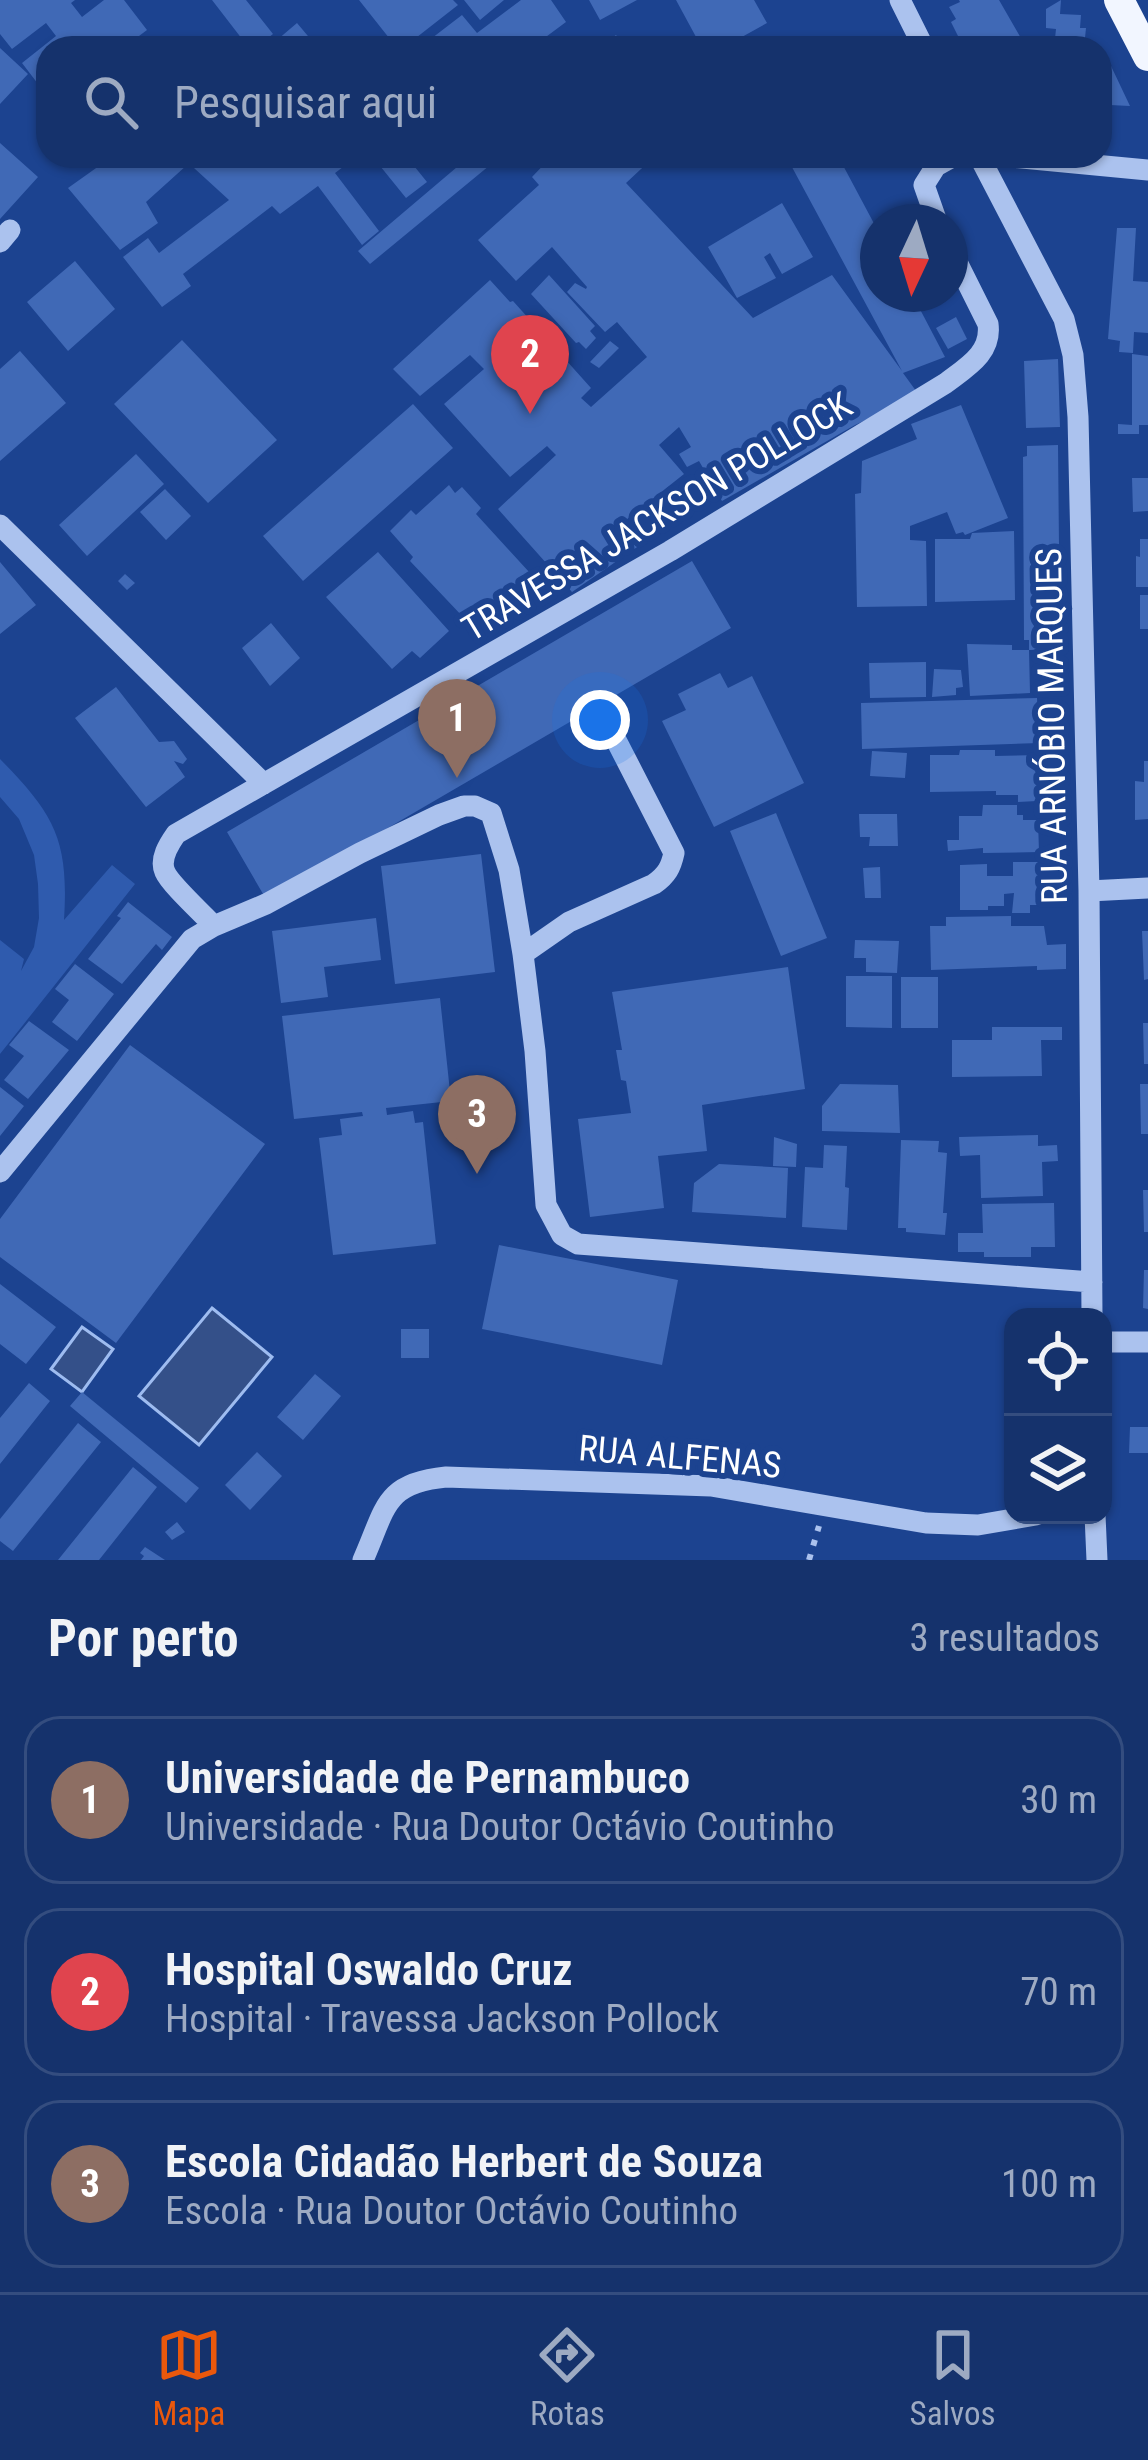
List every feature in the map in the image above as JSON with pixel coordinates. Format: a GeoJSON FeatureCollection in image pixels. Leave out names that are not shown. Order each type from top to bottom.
{"type":"FeatureCollection","features":[{"type":"Feature","properties":{"kind":"main road"},"geometry":{"type":"LineString","coordinates":[[1120,0],[1148,56]]}},
{"type":"Feature","properties":{"kind":"street"},"geometry":{"type":"LineString","coordinates":[[900,0],[918,36]]}},
{"type":"Feature","properties":{"kind":"street"},"geometry":{"type":"LineString","coordinates":[[1112,167],[1148,170]]}},
{"type":"Feature","properties":{"kind":"street"},"geometry":{"type":"LineString","coordinates":[[931,204],[924,185],[935,168]]}},
{"type":"Feature","properties":{"kind":"street","name":"RUA ARNÓBIO MARQUES"},"geometry":{"type":"LineString","coordinates":[[985,168],[1064,320],[1073,356],[1089,891],[1092,1308]]}},
{"type":"Feature","properties":{"kind":"street","name":"TRAVESSA JACKSON POLLOCK"},"geometry":{"type":"LineString","coordinates":[[214,926],[164,872],[167,847],[176,834],[670,551],[946,383],[976,359],[988,339],[988,324],[968,284]]}},
{"type":"Feature","properties":{"kind":"street"},"geometry":{"type":"LineString","coordinates":[[0,525],[264,784]]}},
{"type":"Feature","properties":{"kind":"street"},"geometry":{"type":"LineString","coordinates":[[523,954],[569,922],[654,884],[671,867],[674,853],[615,738]]}},
{"type":"Feature","properties":{"kind":"street"},"geometry":{"type":"LineString","coordinates":[[0,1172],[192,939],[439,815],[475,806],[491,813],[509,870],[535,1051],[546,1205],[562,1235],[578,1244],[1092,1282]]}},
{"type":"Feature","properties":{"kind":"street"},"geometry":{"type":"LineString","coordinates":[[1089,891],[1148,888]]}},
{"type":"Feature","properties":{"kind":"street"},"geometry":{"type":"LineString","coordinates":[[1112,1342],[1148,1342]]}},
{"type":"Feature","properties":{"kind":"street","name":"RUA ALFENAS"},"geometry":{"type":"LineString","coordinates":[[363,1560],[387,1503],[401,1488],[446,1477],[711,1486],[926,1523],[977,1525],[1004,1520]]}},
{"type":"Feature","properties":{"kind":"street"},"geometry":{"type":"LineString","coordinates":[[1094,1524],[1096,1560]]}},
{"type":"Feature","properties":{"kind":"shaded area"},"geometry":{"type":"Polygon","coordinates":[[[0,759],[34,797],[54,830],[64,869],[64,920],[112,865],[135,884],[0,1054],[0,940],[24,959],[21,971],[34,947],[39,918],[34,855],[19,819],[0,797],[0,759]]]}},
{"type":"Feature","properties":{"kind":"shaded area"},"geometry":{"type":"Polygon","coordinates":[[[212,1308],[272,1357],[199,1445],[139,1396],[212,1308]]]}},
{"type":"Feature","properties":{"kind":"shaded area"},"geometry":{"type":"Polygon","coordinates":[[[82,1327],[113,1349],[82,1392],[51,1369],[82,1327]]]}},
{"type":"Feature","properties":{"kind":"building"},"geometry":{"type":"Polygon","coordinates":[[[0,0],[75,0],[71,3],[82,17],[104,0],[124,0],[147,30],[139,36],[56,36],[46,23],[12,49],[0,34],[0,0]]]}},
{"type":"Feature","properties":{"kind":"building"},"geometry":{"type":"Polygon","coordinates":[[[212,0],[246,0],[273,34],[240,36],[212,0]]]}},
{"type":"Feature","properties":{"kind":"building"},"geometry":{"type":"Polygon","coordinates":[[[359,0],[453,0],[458,5],[418,36],[388,36],[359,0]]]}},
{"type":"Feature","properties":{"kind":"building"},"geometry":{"type":"Polygon","coordinates":[[[464,0],[504,0],[480,20],[464,0]]]}},
{"type":"Feature","properties":{"kind":"building"},"geometry":{"type":"Polygon","coordinates":[[[521,0],[551,0],[566,22],[547,36],[435,36],[462,15],[477,33],[521,0]]]}},
{"type":"Feature","properties":{"kind":"building"},"geometry":{"type":"Polygon","coordinates":[[[589,0],[637,0],[600,20],[589,0]]]}},
{"type":"Feature","properties":{"kind":"building"},"geometry":{"type":"Polygon","coordinates":[[[676,0],[754,0],[767,23],[744,36],[696,36],[676,0]]]}},
{"type":"Feature","properties":{"kind":"building"},"geometry":{"type":"Polygon","coordinates":[[[999,0],[1020,36],[958,36],[949,7],[999,0]]]}},
{"type":"Feature","properties":{"kind":"building"},"geometry":{"type":"Polygon","coordinates":[[[1061,0],[1060,14],[1081,15],[1085,36],[1055,36],[1056,29],[1046,28],[1046,9],[1061,0]]]}},
{"type":"Feature","properties":{"kind":"building"},"geometry":{"type":"Polygon","coordinates":[[[297,23],[308,36],[282,36],[297,23]]]}},
{"type":"Feature","properties":{"kind":"building"},"geometry":{"type":"Polygon","coordinates":[[[0,48],[28,74],[0,104],[0,48]]]}},
{"type":"Feature","properties":{"kind":"building"},"geometry":{"type":"Polygon","coordinates":[[[36,52],[36,81],[22,63],[36,52]]]}},
{"type":"Feature","properties":{"kind":"building"},"geometry":{"type":"Polygon","coordinates":[[[1112,68],[1130,106],[1112,105],[1112,68]]]}},
{"type":"Feature","properties":{"kind":"building"},"geometry":{"type":"Polygon","coordinates":[[[0,143],[38,177],[0,219],[0,143]]]}},
{"type":"Feature","properties":{"kind":"building"},"geometry":{"type":"Polygon","coordinates":[[[96,168],[184,168],[146,202],[158,223],[120,250],[68,188],[96,168]]]}},
{"type":"Feature","properties":{"kind":"building"},"geometry":{"type":"Polygon","coordinates":[[[194,168],[342,168],[335,173],[379,231],[362,245],[318,186],[280,214],[272,206],[183,274],[191,286],[162,307],[123,257],[148,238],[159,253],[229,200],[194,168]]]}},
{"type":"Feature","properties":{"kind":"building"},"geometry":{"type":"Polygon","coordinates":[[[382,168],[416,168],[427,182],[406,198],[382,168]]]}},
{"type":"Feature","properties":{"kind":"building"},"geometry":{"type":"Polygon","coordinates":[[[456,168],[486,168],[370,264],[358,251],[456,168]]]}},
{"type":"Feature","properties":{"kind":"building"},"geometry":{"type":"Polygon","coordinates":[[[541,168],[642,168],[626,183],[753,318],[832,275],[902,371],[870,312],[921,312],[945,357],[903,373],[919,395],[855,425],[722,501],[699,461],[687,467],[679,454],[691,447],[679,427],[659,445],[684,474],[621,524],[640,545],[572,592],[498,509],[556,455],[547,446],[510,477],[444,404],[484,369],[470,355],[420,396],[393,369],[490,280],[591,388],[581,398],[591,407],[647,357],[617,322],[605,332],[567,292],[575,283],[587,287],[552,247],[516,281],[478,240],[539,185],[532,177],[541,168]]]}},
{"type":"Feature","properties":{"kind":"building"},"geometry":{"type":"Polygon","coordinates":[[[792,168],[844,168],[864,204],[860,293],[792,168]]]}},
{"type":"Feature","properties":{"kind":"building"},"geometry":{"type":"Polygon","coordinates":[[[782,203],[813,257],[782,274],[770,253],[764,257],[776,278],[737,298],[708,247],[782,203]]]}},
{"type":"Feature","properties":{"kind":"building"},"geometry":{"type":"Polygon","coordinates":[[[1117,228],[1136,228],[1133,281],[1148,282],[1148,333],[1134,332],[1133,353],[1119,352],[1120,341],[1108,339],[1117,228]]]}},
{"type":"Feature","properties":{"kind":"building"},"geometry":{"type":"Polygon","coordinates":[[[75,261],[115,309],[68,351],[27,302],[75,261]]]}},
{"type":"Feature","properties":{"kind":"building"},"geometry":{"type":"Polygon","coordinates":[[[549,275],[595,326],[590,331],[596,338],[586,349],[531,294],[549,275]]]}},
{"type":"Feature","properties":{"kind":"building"},"geometry":{"type":"Polygon","coordinates":[[[956,317],[967,339],[948,349],[936,328],[956,317]]]}},
{"type":"Feature","properties":{"kind":"building"},"geometry":{"type":"Polygon","coordinates":[[[182,340],[277,440],[208,503],[114,404],[182,340]]]}},
{"type":"Feature","properties":{"kind":"building"},"geometry":{"type":"Polygon","coordinates":[[[610,341],[619,348],[599,368],[590,362],[610,341]]]}},
{"type":"Feature","properties":{"kind":"building"},"geometry":{"type":"Polygon","coordinates":[[[20,351],[66,403],[0,461],[0,369],[20,351]]]}},
{"type":"Feature","properties":{"kind":"building"},"geometry":{"type":"Polygon","coordinates":[[[1132,354],[1148,356],[1148,425],[1139,425],[1139,434],[1118,434],[1118,424],[1132,425],[1132,354]]]}},
{"type":"Feature","properties":{"kind":"building"},"geometry":{"type":"Polygon","coordinates":[[[1058,359],[1060,427],[1026,428],[1024,361],[1058,359]]]}},
{"type":"Feature","properties":{"kind":"building"},"geometry":{"type":"Polygon","coordinates":[[[413,404],[453,448],[303,581],[263,536],[413,404]]]}},
{"type":"Feature","properties":{"kind":"building"},"geometry":{"type":"Polygon","coordinates":[[[961,405],[1008,518],[965,535],[956,534],[947,512],[910,526],[910,540],[926,541],[927,606],[857,607],[855,494],[861,493],[862,461],[917,439],[911,424],[961,405]]]}},
{"type":"Feature","properties":{"kind":"building"},"geometry":{"type":"Polygon","coordinates":[[[1058,445],[1060,649],[1029,650],[1029,640],[1024,640],[1023,457],[1027,446],[1058,445]]]}},
{"type":"Feature","properties":{"kind":"building"},"geometry":{"type":"Polygon","coordinates":[[[136,454],[164,484],[87,556],[59,525],[136,454]]]}},
{"type":"Feature","properties":{"kind":"building"},"geometry":{"type":"Polygon","coordinates":[[[1132,478],[1148,478],[1148,511],[1133,512],[1132,478]]]}},
{"type":"Feature","properties":{"kind":"building"},"geometry":{"type":"Polygon","coordinates":[[[449,485],[455,493],[462,487],[481,508],[476,514],[541,585],[519,605],[522,611],[497,625],[480,604],[464,618],[410,561],[413,557],[390,531],[411,510],[416,515],[449,485]]]}},
{"type":"Feature","properties":{"kind":"building"},"geometry":{"type":"Polygon","coordinates":[[[165,489],[191,516],[166,540],[140,512],[165,489]]]}},
{"type":"Feature","properties":{"kind":"building"},"geometry":{"type":"Polygon","coordinates":[[[1014,531],[1015,600],[935,602],[935,539],[1014,531]]]}},
{"type":"Feature","properties":{"kind":"building"},"geometry":{"type":"Polygon","coordinates":[[[1140,539],[1148,539],[1148,587],[1136,587],[1140,539]]]}},
{"type":"Feature","properties":{"kind":"building"},"geometry":{"type":"Polygon","coordinates":[[[378,552],[449,631],[420,658],[412,651],[392,669],[326,597],[378,552]]]}},
{"type":"Feature","properties":{"kind":"building"},"geometry":{"type":"Polygon","coordinates":[[[692,561],[731,628],[266,899],[227,832],[692,561]]]}},
{"type":"Feature","properties":{"kind":"building"},"geometry":{"type":"Polygon","coordinates":[[[0,562],[36,605],[0,634],[0,562]]]}},
{"type":"Feature","properties":{"kind":"building"},"geometry":{"type":"Polygon","coordinates":[[[125,574],[135,583],[127,590],[118,581],[125,574]]]}},
{"type":"Feature","properties":{"kind":"building"},"geometry":{"type":"Polygon","coordinates":[[[1140,595],[1148,595],[1148,629],[1140,629],[1140,595]]]}},
{"type":"Feature","properties":{"kind":"building"},"geometry":{"type":"Polygon","coordinates":[[[271,623],[300,658],[270,686],[242,648],[271,623]]]}},
{"type":"Feature","properties":{"kind":"building"},"geometry":{"type":"Polygon","coordinates":[[[967,644],[1029,650],[1030,693],[970,696],[967,644]]]}},
{"type":"Feature","properties":{"kind":"building"},"geometry":{"type":"Polygon","coordinates":[[[926,662],[926,697],[870,698],[869,663],[926,662]]]}},
{"type":"Feature","properties":{"kind":"building"},"geometry":{"type":"Polygon","coordinates":[[[934,669],[961,670],[963,687],[956,688],[956,695],[932,697],[934,669]]]}},
{"type":"Feature","properties":{"kind":"building"},"geometry":{"type":"Polygon","coordinates":[[[720,673],[728,688],[752,676],[804,783],[714,827],[662,721],[686,710],[678,694],[720,673]]]}},
{"type":"Feature","properties":{"kind":"building"},"geometry":{"type":"Polygon","coordinates":[[[116,687],[159,742],[174,741],[187,759],[183,764],[174,761],[185,777],[146,807],[75,718],[116,687]]]}},
{"type":"Feature","properties":{"kind":"building"},"geometry":{"type":"Polygon","coordinates":[[[1037,698],[1039,743],[862,749],[861,703],[1037,698]]]}},
{"type":"Feature","properties":{"kind":"building"},"geometry":{"type":"Polygon","coordinates":[[[960,750],[995,750],[995,756],[1039,755],[1037,801],[1018,802],[1018,795],[996,795],[996,791],[930,792],[930,755],[959,755],[960,750]]]}},
{"type":"Feature","properties":{"kind":"building"},"geometry":{"type":"Polygon","coordinates":[[[872,751],[907,753],[905,778],[870,776],[872,751]]]}},
{"type":"Feature","properties":{"kind":"building"},"geometry":{"type":"Polygon","coordinates":[[[1144,761],[1148,761],[1148,819],[1135,820],[1135,781],[1144,782],[1144,761]]]}},
{"type":"Feature","properties":{"kind":"building"},"geometry":{"type":"Polygon","coordinates":[[[983,805],[1017,805],[1017,815],[1023,815],[1023,820],[1038,820],[1039,852],[948,851],[947,840],[959,840],[959,816],[982,816],[983,805]]]}},
{"type":"Feature","properties":{"kind":"building"},"geometry":{"type":"Polygon","coordinates":[[[776,813],[827,938],[781,956],[730,831],[776,813]]]}},
{"type":"Feature","properties":{"kind":"building"},"geometry":{"type":"Polygon","coordinates":[[[859,814],[897,814],[898,846],[869,846],[870,837],[860,837],[859,814]]]}},
{"type":"Feature","properties":{"kind":"building"},"geometry":{"type":"Polygon","coordinates":[[[481,854],[495,972],[395,984],[381,866],[481,854]]]}},
{"type":"Feature","properties":{"kind":"building"},"geometry":{"type":"Polygon","coordinates":[[[1013,862],[1042,862],[1043,905],[1030,905],[1030,913],[1012,913],[1014,893],[1004,894],[1004,906],[960,910],[960,865],[987,864],[987,876],[1013,876],[1013,862]]]}},
{"type":"Feature","properties":{"kind":"building"},"geometry":{"type":"Polygon","coordinates":[[[880,867],[881,898],[865,898],[863,868],[880,867]]]}},
{"type":"Feature","properties":{"kind":"building"},"geometry":{"type":"Polygon","coordinates":[[[128,902],[172,937],[162,950],[156,944],[122,984],[88,959],[128,902]]]}},
{"type":"Feature","properties":{"kind":"building"},"geometry":{"type":"Polygon","coordinates":[[[1011,916],[1011,926],[1044,926],[1047,945],[1066,944],[1066,969],[931,970],[930,926],[946,926],[946,917],[1011,916]]]}},
{"type":"Feature","properties":{"kind":"building"},"geometry":{"type":"Polygon","coordinates":[[[376,918],[381,960],[324,967],[328,997],[281,1003],[272,931],[376,918]]]}},
{"type":"Feature","properties":{"kind":"building"},"geometry":{"type":"Polygon","coordinates":[[[1142,931],[1148,931],[1148,979],[1144,980],[1142,931]]]}},
{"type":"Feature","properties":{"kind":"building"},"geometry":{"type":"Polygon","coordinates":[[[855,940],[899,941],[897,973],[866,972],[866,958],[854,958],[855,940]]]}},
{"type":"Feature","properties":{"kind":"building"},"geometry":{"type":"Polygon","coordinates":[[[75,964],[114,994],[77,1041],[52,1022],[69,1000],[55,989],[75,964]]]}},
{"type":"Feature","properties":{"kind":"building"},"geometry":{"type":"Polygon","coordinates":[[[788,967],[805,1089],[702,1105],[707,1151],[658,1156],[664,1208],[590,1217],[578,1119],[631,1113],[616,1050],[622,1050],[612,992],[788,967]]]}},
{"type":"Feature","properties":{"kind":"building"},"geometry":{"type":"Polygon","coordinates":[[[846,976],[892,976],[892,1028],[846,1027],[846,976]]]}},
{"type":"Feature","properties":{"kind":"building"},"geometry":{"type":"Polygon","coordinates":[[[901,977],[938,977],[938,1028],[901,1028],[901,977]]]}},
{"type":"Feature","properties":{"kind":"building"},"geometry":{"type":"Polygon","coordinates":[[[440,998],[451,1101],[386,1108],[387,1115],[413,1111],[415,1123],[423,1122],[436,1244],[333,1255],[319,1138],[342,1135],[340,1119],[363,1116],[362,1112],[294,1119],[282,1016],[440,998]]]}},
{"type":"Feature","properties":{"kind":"building"},"geometry":{"type":"Polygon","coordinates":[[[29,1021],[69,1050],[28,1099],[4,1080],[24,1056],[9,1045],[29,1021]]]}},
{"type":"Feature","properties":{"kind":"building"},"geometry":{"type":"Polygon","coordinates":[[[1143,1023],[1148,1023],[1148,1064],[1144,1064],[1143,1023]]]}},
{"type":"Feature","properties":{"kind":"building"},"geometry":{"type":"Polygon","coordinates":[[[992,1027],[1062,1027],[1062,1040],[1041,1040],[1042,1076],[952,1077],[952,1040],[992,1040],[992,1027]]]}},
{"type":"Feature","properties":{"kind":"building"},"geometry":{"type":"Polygon","coordinates":[[[130,1045],[265,1144],[116,1343],[0,1257],[0,1219],[130,1045]]]}},
{"type":"Feature","properties":{"kind":"building"},"geometry":{"type":"Polygon","coordinates":[[[840,1084],[898,1085],[900,1133],[822,1131],[822,1106],[840,1084]]]}},
{"type":"Feature","properties":{"kind":"building"},"geometry":{"type":"Polygon","coordinates":[[[1140,1084],[1148,1084],[1148,1134],[1141,1134],[1140,1084]]]}},
{"type":"Feature","properties":{"kind":"building"},"geometry":{"type":"Polygon","coordinates":[[[0,1087],[24,1106],[0,1136],[0,1087]]]}},
{"type":"Feature","properties":{"kind":"building"},"geometry":{"type":"Polygon","coordinates":[[[1038,1135],[1038,1146],[1057,1145],[1058,1161],[1042,1162],[1043,1196],[981,1198],[980,1155],[960,1156],[959,1137],[1038,1135]]]}},
{"type":"Feature","properties":{"kind":"building"},"geometry":{"type":"Polygon","coordinates":[[[774,1137],[797,1144],[796,1167],[773,1166],[774,1137]]]}},
{"type":"Feature","properties":{"kind":"building"},"geometry":{"type":"Polygon","coordinates":[[[901,1140],[939,1141],[938,1152],[947,1153],[945,1235],[898,1228],[901,1140]]]}},
{"type":"Feature","properties":{"kind":"building"},"geometry":{"type":"Polygon","coordinates":[[[824,1145],[847,1146],[847,1230],[802,1227],[805,1167],[823,1168],[824,1145]]]}},
{"type":"Feature","properties":{"kind":"building"},"geometry":{"type":"Polygon","coordinates":[[[719,1164],[788,1168],[786,1218],[692,1212],[694,1183],[719,1164]]]}},
{"type":"Feature","properties":{"kind":"building"},"geometry":{"type":"Polygon","coordinates":[[[1143,1190],[1148,1190],[1148,1232],[1144,1232],[1143,1190]]]}},
{"type":"Feature","properties":{"kind":"building"},"geometry":{"type":"Polygon","coordinates":[[[1054,1203],[1055,1247],[1031,1247],[1031,1257],[958,1252],[958,1233],[983,1233],[982,1204],[1054,1203]]]}},
{"type":"Feature","properties":{"kind":"building"},"geometry":{"type":"Polygon","coordinates":[[[499,1245],[678,1280],[662,1365],[482,1329],[499,1245]]]}},
{"type":"Feature","properties":{"kind":"building"},"geometry":{"type":"Polygon","coordinates":[[[1144,1270],[1148,1270],[1148,1309],[1143,1308],[1144,1270]]]}},
{"type":"Feature","properties":{"kind":"building"},"geometry":{"type":"Polygon","coordinates":[[[0,1284],[56,1327],[26,1364],[0,1344],[0,1284]]]}},
{"type":"Feature","properties":{"kind":"building"},"geometry":{"type":"Polygon","coordinates":[[[401,1329],[429,1329],[429,1358],[401,1358],[401,1329]]]}},
{"type":"Feature","properties":{"kind":"building"},"geometry":{"type":"Polygon","coordinates":[[[315,1374],[341,1396],[303,1440],[277,1417],[315,1374]]]}},
{"type":"Feature","properties":{"kind":"building"},"geometry":{"type":"Polygon","coordinates":[[[29,1383],[50,1401],[0,1464],[0,1418],[29,1383]]]}},
{"type":"Feature","properties":{"kind":"building"},"geometry":{"type":"Polygon","coordinates":[[[82,1392],[199,1488],[186,1503],[70,1406],[82,1392]]]}},
{"type":"Feature","properties":{"kind":"building"},"geometry":{"type":"Polygon","coordinates":[[[78,1423],[101,1442],[13,1551],[0,1541],[0,1519],[78,1423]]]}},
{"type":"Feature","properties":{"kind":"building"},"geometry":{"type":"Polygon","coordinates":[[[1130,1427],[1148,1427],[1148,1453],[1129,1453],[1130,1427]]]}},
{"type":"Feature","properties":{"kind":"building"},"geometry":{"type":"Polygon","coordinates":[[[257,1452],[282,1476],[250,1510],[225,1485],[257,1452]]]}},
{"type":"Feature","properties":{"kind":"building"},"geometry":{"type":"Polygon","coordinates":[[[133,1467],[157,1487],[99,1560],[58,1560],[133,1467]]]}},
{"type":"Feature","properties":{"kind":"building"},"geometry":{"type":"Polygon","coordinates":[[[177,1522],[185,1532],[172,1540],[165,1532],[177,1522]]]}},
{"type":"Feature","properties":{"kind":"building"},"geometry":{"type":"Polygon","coordinates":[[[145,1547],[165,1560],[141,1560],[145,1547]]]}},
{"type":"Feature","properties":{"kind":"place","name":"Hospital Oswaldo Cruz"},"geometry":{"type":"Point","coordinates":[530,414]}},
{"type":"Feature","properties":{"kind":"place","name":"Universidade de Pernambuco"},"geometry":{"type":"Point","coordinates":[457,778]}},
{"type":"Feature","properties":{"kind":"place","name":"Escola Cidadão Herbert de Souza"},"geometry":{"type":"Point","coordinates":[477,1174]}}]}
